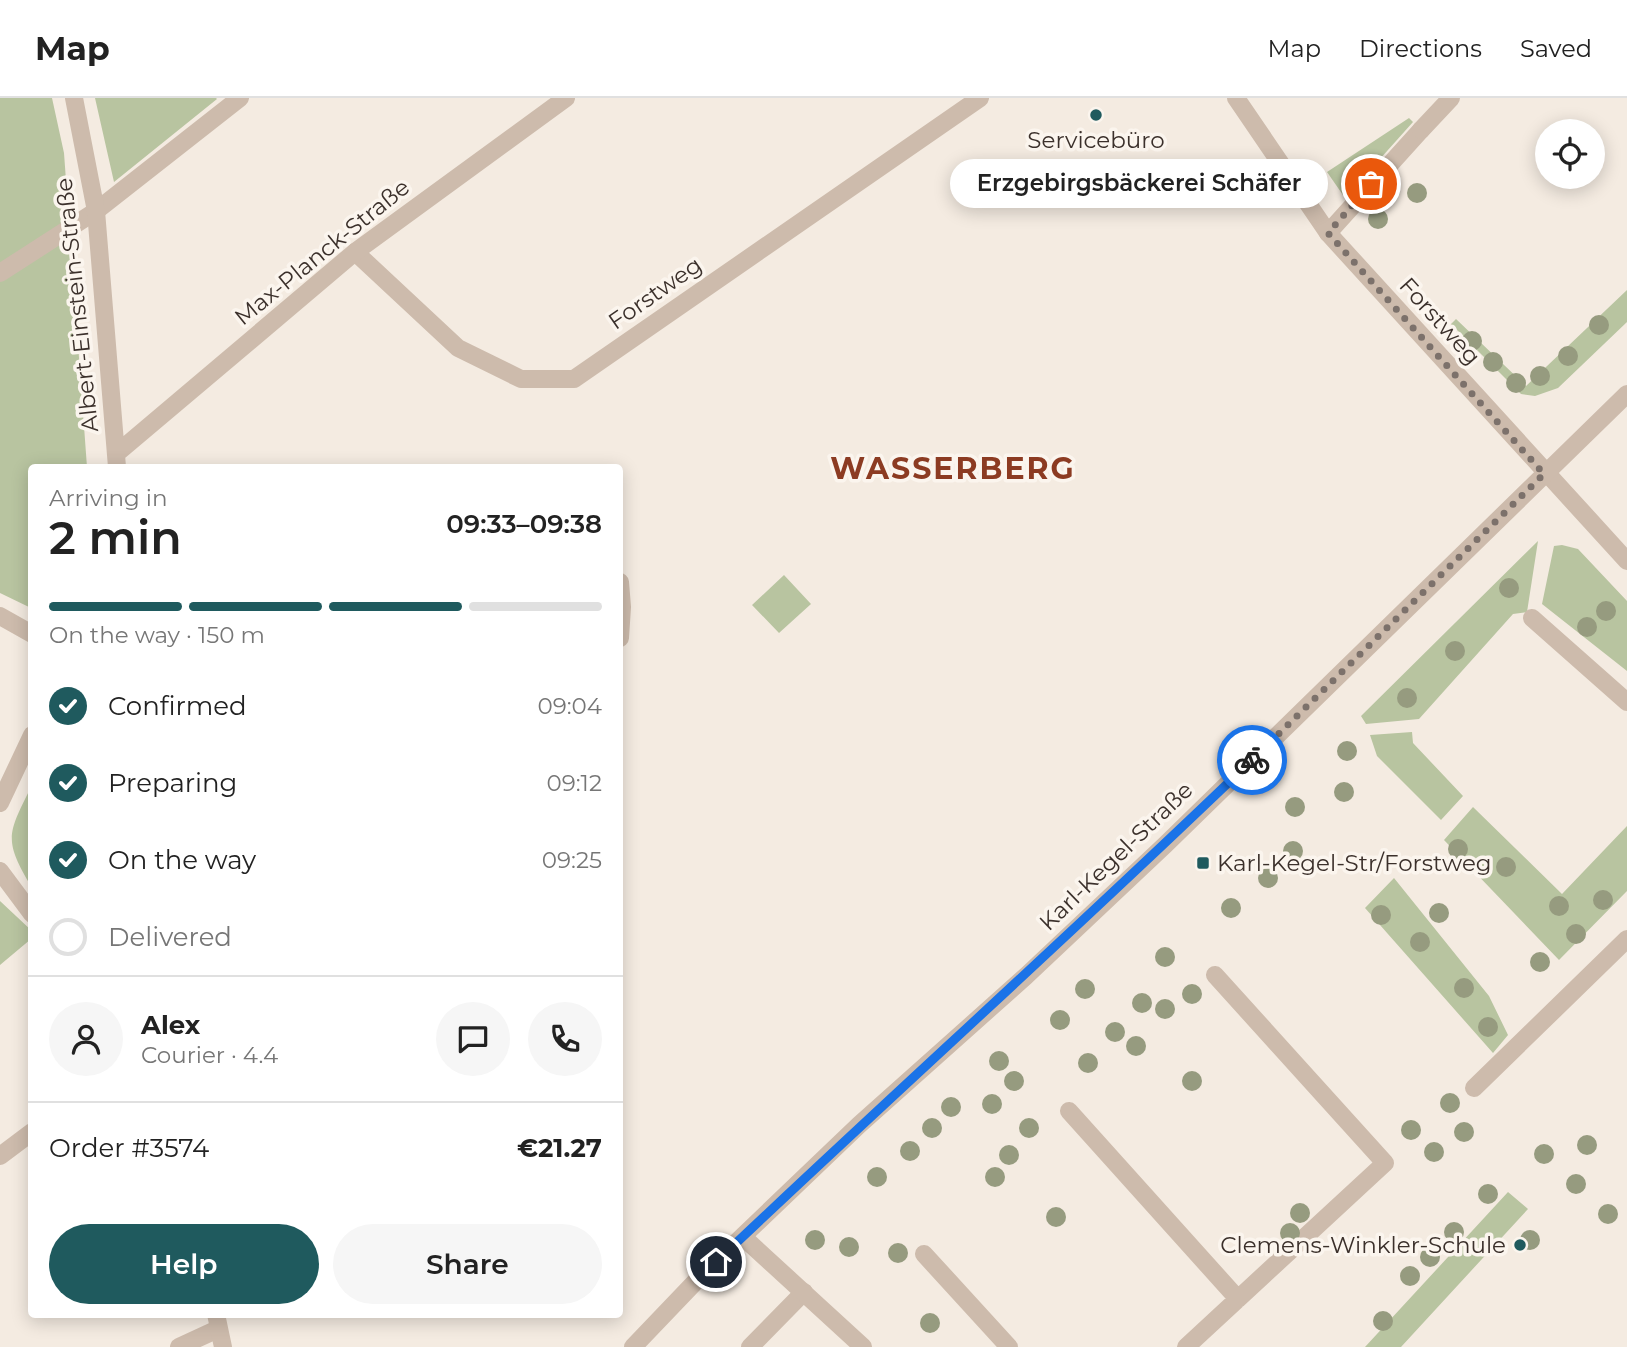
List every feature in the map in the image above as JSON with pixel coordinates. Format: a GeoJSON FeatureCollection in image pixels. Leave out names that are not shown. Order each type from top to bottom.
{"type":"FeatureCollection","features":[{"type":"Feature","properties":{"kind":"street","name":"Albert-Einstein-Straße"},"geometry":{"type":"LineString","coordinates":[[74,98],[96,211],[116,461]]}},
{"type":"Feature","properties":{"kind":"street"},"geometry":{"type":"LineString","coordinates":[[0,273],[96,211],[240,98]]}},
{"type":"Feature","properties":{"kind":"street","name":"Max-Planck-Straße"},"geometry":{"type":"LineString","coordinates":[[116,461],[355,252],[566,98]]}},
{"type":"Feature","properties":{"kind":"street","name":"Forstweg"},"geometry":{"type":"LineString","coordinates":[[355,252],[458,348],[521,379],[574,379],[981,98]]}},
{"type":"Feature","properties":{"kind":"street","name":"Forstweg"},"geometry":{"type":"LineString","coordinates":[[1236,98],[1328,233],[1544,474],[1627,561]]}},
{"type":"Feature","properties":{"kind":"street"},"geometry":{"type":"LineString","coordinates":[[1328,233],[1451,98]]}},
{"type":"Feature","properties":{"kind":"street","name":"Karl-Kegel-Straße"},"geometry":{"type":"LineString","coordinates":[[633,1347],[859,1125],[1027,976],[1150,859],[1627,394]]}},
{"type":"Feature","properties":{"kind":"street"},"geometry":{"type":"LineString","coordinates":[[0,616],[28,632]]}},
{"type":"Feature","properties":{"kind":"street"},"geometry":{"type":"LineString","coordinates":[[1532,618],[1627,702]]}},
{"type":"Feature","properties":{"kind":"street"},"geometry":{"type":"LineString","coordinates":[[0,803],[28,744]]}},
{"type":"Feature","properties":{"kind":"street"},"geometry":{"type":"LineString","coordinates":[[0,871],[28,909]]}},
{"type":"Feature","properties":{"kind":"street"},"geometry":{"type":"LineString","coordinates":[[1474,1088],[1627,939]]}},
{"type":"Feature","properties":{"kind":"street"},"geometry":{"type":"LineString","coordinates":[[1186,1347],[1385,1163],[1214,975]]}},
{"type":"Feature","properties":{"kind":"street"},"geometry":{"type":"LineString","coordinates":[[1069,1111],[1238,1298]]}},
{"type":"Feature","properties":{"kind":"street"},"geometry":{"type":"LineString","coordinates":[[0,1156],[28,1135]]}},
{"type":"Feature","properties":{"kind":"street"},"geometry":{"type":"LineString","coordinates":[[743,1237],[863,1347]]}},
{"type":"Feature","properties":{"kind":"street"},"geometry":{"type":"LineString","coordinates":[[924,1254],[1009,1347]]}},
{"type":"Feature","properties":{"kind":"street"},"geometry":{"type":"LineString","coordinates":[[750,1347],[804,1292]]}},
{"type":"Feature","properties":{"kind":"street"},"geometry":{"type":"LineString","coordinates":[[179,1347],[217,1322],[223,1347]]}},
{"type":"Feature","properties":{"kind":"green space"},"geometry":{"type":"Polygon","coordinates":[[[0,98],[52,98],[64,153],[87,464],[28,464],[28,607],[0,593],[0,98]]]}},
{"type":"Feature","properties":{"kind":"green space"},"geometry":{"type":"Polygon","coordinates":[[[95,98],[216,98],[217,99],[114,182],[95,98]]]}},
{"type":"Feature","properties":{"kind":"green space"},"geometry":{"type":"Polygon","coordinates":[[[1409,118],[1413,122],[1345,198],[1327,172],[1409,118]]]}},
{"type":"Feature","properties":{"kind":"green space"},"geometry":{"type":"Polygon","coordinates":[[[1627,290],[1627,322],[1558,388],[1535,396],[1521,394],[1451,324],[1456,319],[1526,386],[1627,290]]]}},
{"type":"Feature","properties":{"kind":"green space"},"geometry":{"type":"Polygon","coordinates":[[[1538,541],[1527,612],[1513,614],[1419,719],[1366,724],[1361,716],[1538,541]]]}},
{"type":"Feature","properties":{"kind":"green space"},"geometry":{"type":"Polygon","coordinates":[[[1554,546],[1578,549],[1627,601],[1627,671],[1542,604],[1554,546]]]}},
{"type":"Feature","properties":{"kind":"green space"},"geometry":{"type":"Polygon","coordinates":[[[784,575],[811,604],[779,633],[752,605],[784,575]]]}},
{"type":"Feature","properties":{"kind":"green space"},"geometry":{"type":"Polygon","coordinates":[[[1412,732],[1413,743],[1463,796],[1441,820],[1377,756],[1370,735],[1412,732]]]}},
{"type":"Feature","properties":{"kind":"green space"},"geometry":{"type":"Polygon","coordinates":[[[28,793],[28,881],[13,846],[12,836],[17,816],[28,793]]]}},
{"type":"Feature","properties":{"kind":"green space"},"geometry":{"type":"Polygon","coordinates":[[[1473,807],[1562,894],[1627,826],[1627,891],[1559,960],[1444,840],[1473,807]]]}},
{"type":"Feature","properties":{"kind":"green space"},"geometry":{"type":"Polygon","coordinates":[[[1394,878],[1489,996],[1508,1035],[1493,1053],[1365,908],[1394,878]]]}},
{"type":"Feature","properties":{"kind":"green space"},"geometry":{"type":"Polygon","coordinates":[[[0,901],[28,927],[28,942],[0,965],[0,901]]]}},
{"type":"Feature","properties":{"kind":"green space"},"geometry":{"type":"Polygon","coordinates":[[[1508,1192],[1528,1209],[1401,1347],[1365,1347],[1508,1192]]]}},
{"type":"Feature","properties":{"kind":"way so far"},"geometry":{"type":"LineString","coordinates":[[1252,760],[1544,474],[1328,233],[1371,184]]}},
{"type":"Feature","properties":{"kind":"place","name":"Servicebüro"},"geometry":{"type":"Point","coordinates":[1096,115]}},
{"type":"Feature","properties":{"kind":"place","name":"Erzgebirgsbäckerei Schäfer"},"geometry":{"type":"Point","coordinates":[1371,184]}},
{"type":"Feature","properties":{"kind":"place","name":"Karl-Kegel-Str/Forstweg"},"geometry":{"type":"Point","coordinates":[1203,863]}},
{"type":"Feature","properties":{"kind":"place","name":"Clemens-Winkler-Schule"},"geometry":{"type":"Point","coordinates":[1520,1245]}},
{"type":"Feature","properties":{"kind":"district","name":"WASSERBERG"},"geometry":{"type":"Point","coordinates":[953,468]}},
{"type":"Feature","properties":{"kind":"route"},"geometry":{"type":"LineString","coordinates":[[716,1262],[859,1125],[1027,976],[1252,760]]}}]}
